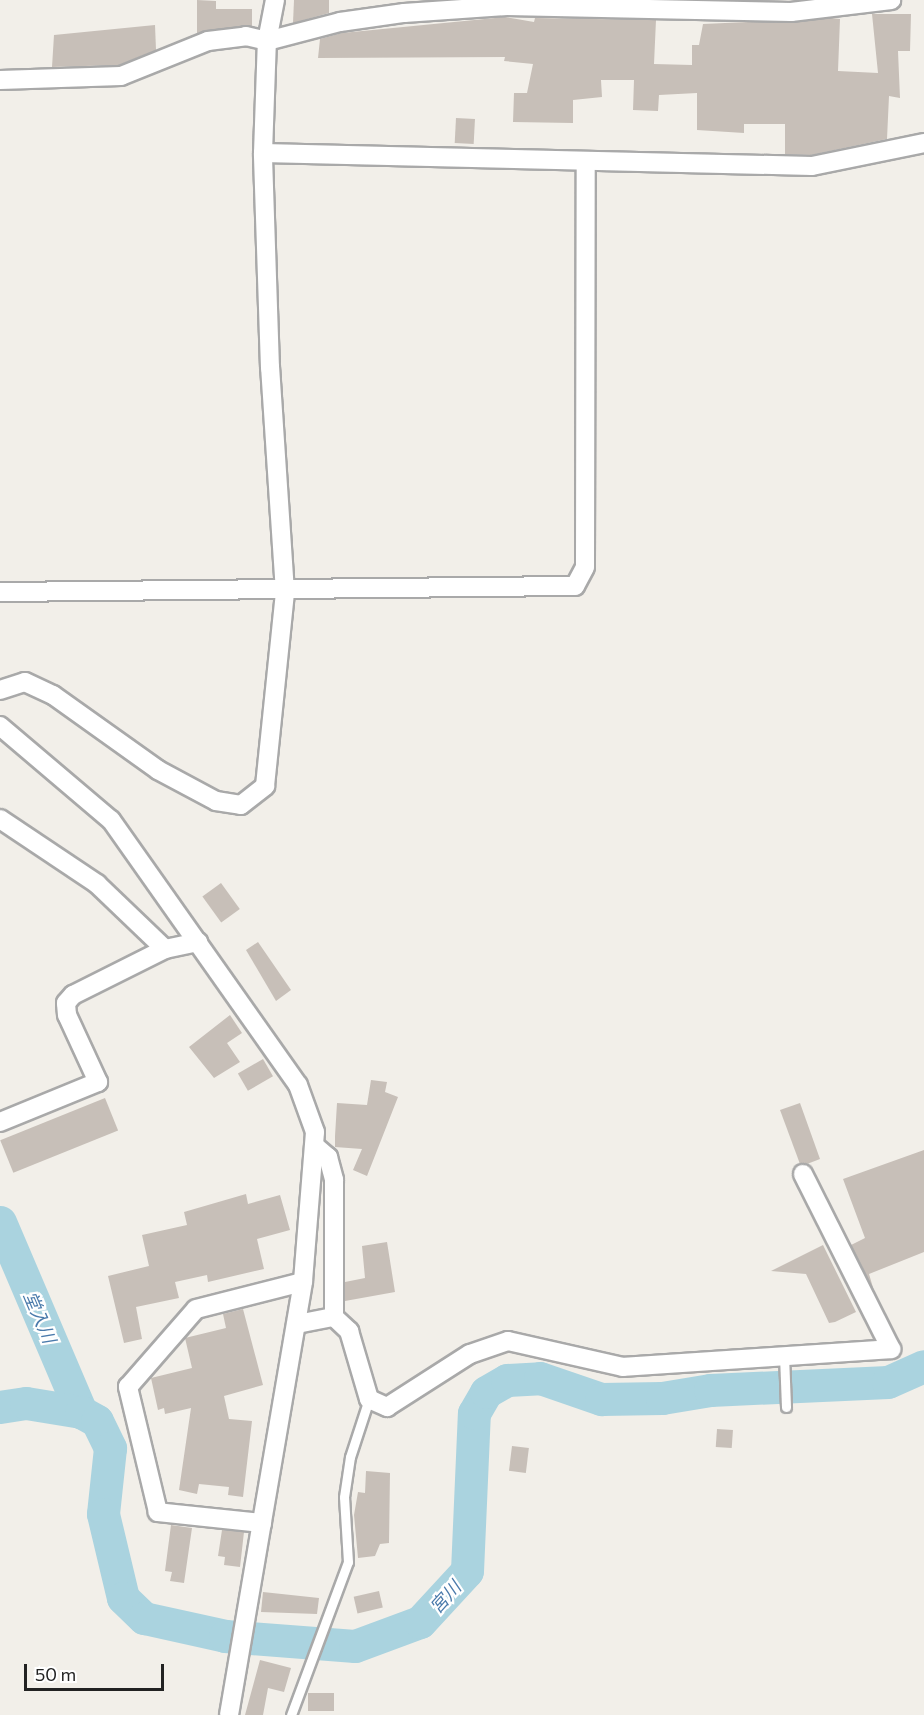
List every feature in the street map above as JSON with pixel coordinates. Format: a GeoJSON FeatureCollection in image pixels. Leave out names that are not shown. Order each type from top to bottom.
{"type":"FeatureCollection","features":[{"type":"Feature","properties":{"kind":"street"},"geometry":{"type":"LineString","coordinates":[[0,690],[16,682],[34,686],[179,784],[216,801],[241,805],[261,794],[269,776],[285,592],[269,357],[263,153],[267,41],[275,0]]}},
{"type":"Feature","properties":{"kind":"street"},"geometry":{"type":"LineString","coordinates":[[0,80],[121,76],[208,41],[246,36],[267,41],[404,13],[550,3],[791,12],[891,0]]}},
{"type":"Feature","properties":{"kind":"street"},"geometry":{"type":"LineString","coordinates":[[263,153],[812,166],[924,143]]}},
{"type":"Feature","properties":{"kind":"street"},"geometry":{"type":"LineString","coordinates":[[0,592],[285,592],[561,588],[581,580],[586,161]]}},
{"type":"Feature","properties":{"kind":"street"},"geometry":{"type":"LineString","coordinates":[[0,726],[111,820],[298,1085],[316,1147],[297,1324],[229,1715]]}},
{"type":"Feature","properties":{"kind":"street"},"geometry":{"type":"LineString","coordinates":[[0,819],[97,884],[165,949]]}},
{"type":"Feature","properties":{"kind":"street"},"geometry":{"type":"LineString","coordinates":[[0,1122],[98,1082],[66,1003],[165,949],[198,942]]}},
{"type":"Feature","properties":{"kind":"street"},"geometry":{"type":"LineString","coordinates":[[316,1147],[328,1157],[334,1180],[334,1317],[349,1331],[369,1399],[387,1407],[400,1403],[471,1354],[508,1341],[623,1367],[784,1354],[891,1349],[803,1174]]}},
{"type":"Feature","properties":{"kind":"street"},"geometry":{"type":"LineString","coordinates":[[262,1523],[158,1512],[128,1387],[196,1309],[303,1282]]}},
{"type":"Feature","properties":{"kind":"street"},"geometry":{"type":"LineString","coordinates":[[297,1324],[334,1317]]}},
{"type":"Feature","properties":{"kind":"lane"},"geometry":{"type":"LineString","coordinates":[[784,1354],[786,1403]]}},
{"type":"Feature","properties":{"kind":"lane"},"geometry":{"type":"LineString","coordinates":[[291,1715],[314,1658],[319,1634],[348,1562],[344,1497],[369,1399]]}},
{"type":"Feature","properties":{"kind":"building"},"geometry":{"type":"Polygon","coordinates":[[[197,0],[216,1],[216,9],[252,9],[252,26],[197,33],[197,0]]]}},
{"type":"Feature","properties":{"kind":"building"},"geometry":{"type":"Polygon","coordinates":[[[294,0],[329,0],[329,13],[293,23],[294,0]]]}},
{"type":"Feature","properties":{"kind":"building"},"geometry":{"type":"Polygon","coordinates":[[[872,14],[911,14],[910,51],[898,51],[900,98],[889,96],[887,139],[811,155],[785,154],[785,124],[744,124],[744,133],[697,130],[697,93],[659,95],[658,111],[633,110],[634,80],[601,80],[602,97],[573,100],[573,123],[513,122],[514,93],[527,93],[533,64],[504,61],[505,57],[318,58],[320,39],[342,33],[505,17],[534,22],[535,18],[656,20],[654,64],[692,65],[692,45],[699,45],[703,24],[832,18],[840,19],[838,71],[878,73],[872,14]]]}},
{"type":"Feature","properties":{"kind":"building"},"geometry":{"type":"Polygon","coordinates":[[[155,25],[156,50],[119,65],[52,67],[54,35],[155,25]]]}},
{"type":"Feature","properties":{"kind":"building"},"geometry":{"type":"Polygon","coordinates":[[[456,118],[475,119],[474,144],[455,143],[456,118]]]}},
{"type":"Feature","properties":{"kind":"building"},"geometry":{"type":"Polygon","coordinates":[[[221,883],[240,909],[221,922],[202,897],[221,883]]]}},
{"type":"Feature","properties":{"kind":"building"},"geometry":{"type":"Polygon","coordinates":[[[258,942],[291,990],[276,1001],[246,950],[258,942]]]}},
{"type":"Feature","properties":{"kind":"building"},"geometry":{"type":"Polygon","coordinates":[[[230,1015],[242,1033],[227,1043],[240,1062],[214,1078],[189,1047],[230,1015]]]}},
{"type":"Feature","properties":{"kind":"building"},"geometry":{"type":"Polygon","coordinates":[[[263,1059],[273,1076],[248,1091],[238,1074],[263,1059]]]}},
{"type":"Feature","properties":{"kind":"building"},"geometry":{"type":"Polygon","coordinates":[[[371,1080],[387,1082],[385,1092],[398,1097],[367,1176],[353,1170],[362,1149],[335,1147],[335,1136],[337,1103],[367,1105],[371,1080]]]}},
{"type":"Feature","properties":{"kind":"building"},"geometry":{"type":"Polygon","coordinates":[[[105,1098],[118,1130],[13,1173],[0,1140],[105,1098]]]}},
{"type":"Feature","properties":{"kind":"building"},"geometry":{"type":"Polygon","coordinates":[[[800,1103],[820,1159],[807,1164],[800,1164],[780,1110],[800,1103]]]}},
{"type":"Feature","properties":{"kind":"building"},"geometry":{"type":"Polygon","coordinates":[[[924,1150],[924,1252],[869,1274],[874,1291],[851,1245],[865,1238],[843,1179],[924,1150]]]}},
{"type":"Feature","properties":{"kind":"building"},"geometry":{"type":"Polygon","coordinates":[[[246,1194],[248,1204],[280,1195],[290,1230],[257,1239],[264,1269],[208,1282],[207,1275],[175,1282],[179,1298],[136,1307],[142,1339],[124,1343],[108,1276],[149,1266],[142,1235],[187,1225],[184,1212],[246,1194]]]}},
{"type":"Feature","properties":{"kind":"building"},"geometry":{"type":"Polygon","coordinates":[[[387,1242],[395,1292],[345,1301],[345,1282],[365,1278],[362,1246],[387,1242]]]}},
{"type":"Feature","properties":{"kind":"building"},"geometry":{"type":"Polygon","coordinates":[[[823,1245],[856,1312],[829,1323],[806,1274],[771,1271],[823,1245]]]}},
{"type":"Feature","properties":{"kind":"building"},"geometry":{"type":"Polygon","coordinates":[[[243,1309],[263,1385],[224,1396],[229,1419],[252,1421],[243,1497],[228,1495],[229,1487],[199,1484],[197,1494],[179,1490],[191,1408],[165,1414],[164,1408],[158,1410],[151,1378],[192,1368],[185,1338],[226,1328],[223,1314],[243,1309]]]}},
{"type":"Feature","properties":{"kind":"building"},"geometry":{"type":"Polygon","coordinates":[[[717,1429],[733,1430],[732,1448],[716,1447],[717,1429]]]}},
{"type":"Feature","properties":{"kind":"building"},"geometry":{"type":"Polygon","coordinates":[[[512,1446],[529,1448],[526,1473],[509,1471],[512,1446]]]}},
{"type":"Feature","properties":{"kind":"building"},"geometry":{"type":"Polygon","coordinates":[[[366,1471],[390,1473],[389,1543],[380,1544],[375,1556],[358,1558],[354,1515],[358,1492],[365,1493],[366,1471]]]}},
{"type":"Feature","properties":{"kind":"building"},"geometry":{"type":"Polygon","coordinates":[[[171,1525],[192,1528],[184,1583],[170,1581],[172,1572],[165,1571],[171,1525]]]}},
{"type":"Feature","properties":{"kind":"building"},"geometry":{"type":"Polygon","coordinates":[[[222,1530],[244,1532],[240,1567],[224,1565],[225,1557],[218,1556],[222,1530]]]}},
{"type":"Feature","properties":{"kind":"building"},"geometry":{"type":"Polygon","coordinates":[[[379,1591],[383,1608],[357,1613],[354,1597],[379,1591]]]}},
{"type":"Feature","properties":{"kind":"building"},"geometry":{"type":"Polygon","coordinates":[[[263,1592],[319,1598],[317,1614],[261,1612],[263,1592]]]}},
{"type":"Feature","properties":{"kind":"building"},"geometry":{"type":"Polygon","coordinates":[[[260,1660],[291,1668],[284,1692],[268,1688],[263,1715],[245,1715],[260,1660]]]}},
{"type":"Feature","properties":{"kind":"building"},"geometry":{"type":"Polygon","coordinates":[[[308,1693],[334,1693],[334,1711],[308,1711],[308,1693]]]}},
{"type":"Feature","properties":{"kind":"waterway","name":"堂入川"},"geometry":{"type":"LineString","coordinates":[[0,1222],[81,1412]]}},
{"type":"Feature","properties":{"kind":"waterway","name":"宮川"},"geometry":{"type":"LineString","coordinates":[[0,1407],[26,1403],[81,1412],[97,1421],[110,1448],[103,1514],[123,1598],[144,1618],[225,1636],[355,1646],[420,1622],[467,1571],[474,1413],[486,1392],[507,1380],[540,1378],[601,1399],[662,1398],[710,1390],[888,1382],[924,1366]]}}]}
